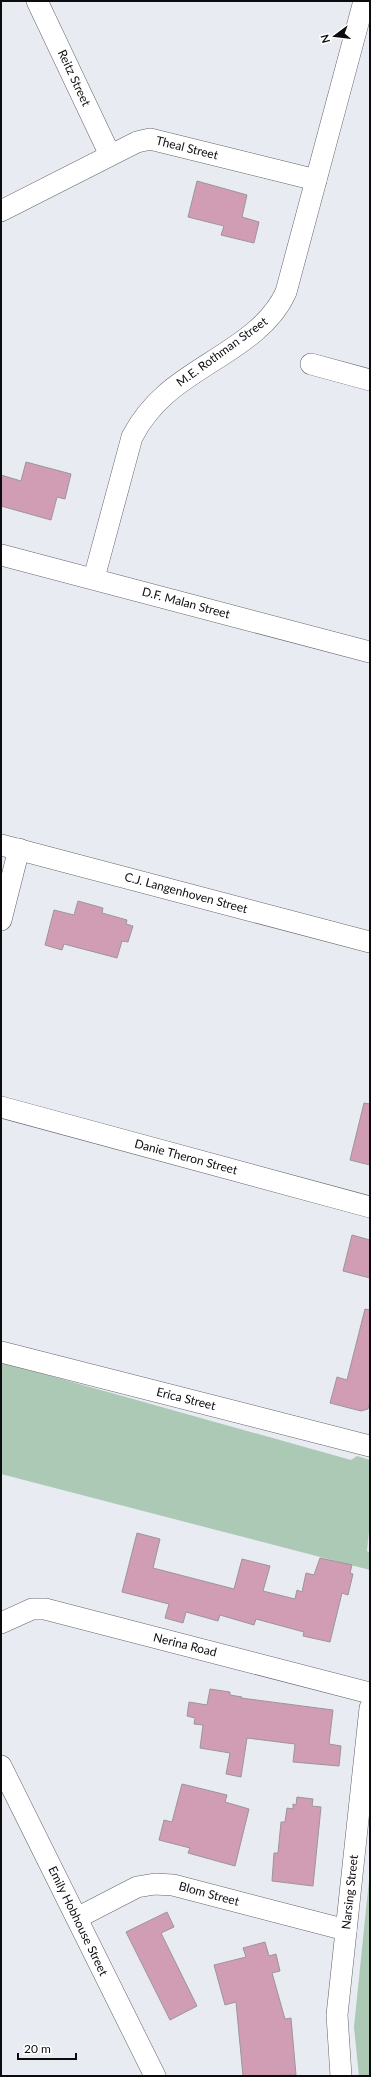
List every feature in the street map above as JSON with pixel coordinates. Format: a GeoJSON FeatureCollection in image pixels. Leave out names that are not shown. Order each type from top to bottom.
{"type":"FeatureCollection","features":[{"type":"Feature","properties":{"kind":"street","name":"Reitz Street"},"geometry":{"type":"LineString","coordinates":[[37,1],[110,155]]}},
{"type":"Feature","properties":{"kind":"street","name":"M.E. Rothman Street"},"geometry":{"type":"LineString","coordinates":[[94,578],[132,437],[141,420],[167,393],[244,339],[266,321],[279,306],[286,292],[364,1]]}},
{"type":"Feature","properties":{"kind":"street","name":"Theal Street"},"geometry":{"type":"LineString","coordinates":[[1,210],[137,142],[150,139],[316,180]]}},
{"type":"Feature","properties":{"kind":"street"},"geometry":{"type":"LineString","coordinates":[[311,364],[370,380]]}},
{"type":"Feature","properties":{"kind":"street","name":"D.F. Malan Street"},"geometry":{"type":"LineString","coordinates":[[1,555],[94,578],[370,652]]}},
{"type":"Feature","properties":{"kind":"street"},"geometry":{"type":"LineString","coordinates":[[1,920],[10,847]]}},
{"type":"Feature","properties":{"kind":"street","name":"C.J. Langenhoven Street"},"geometry":{"type":"LineString","coordinates":[[10,847],[370,942]]}},
{"type":"Feature","properties":{"kind":"street","name":"Danie Theron Street"},"geometry":{"type":"LineString","coordinates":[[1,1107],[370,1207]]}},
{"type":"Feature","properties":{"kind":"street","name":"Erica Street"},"geometry":{"type":"LineString","coordinates":[[1,1352],[370,1446]]}},
{"type":"Feature","properties":{"kind":"street","name":"Nerina Road"},"geometry":{"type":"LineString","coordinates":[[1,1623],[32,1609],[45,1609],[370,1693]]}},
{"type":"Feature","properties":{"kind":"street","name":"Narsing Street"},"geometry":{"type":"LineString","coordinates":[[341,2076],[337,2015],[370,1708]]}},
{"type":"Feature","properties":{"kind":"street","name":"Emily Hobhouse Street"},"geometry":{"type":"LineString","coordinates":[[1,1766],[155,2076]]}},
{"type":"Feature","properties":{"kind":"street","name":"Blom Street"},"geometry":{"type":"LineString","coordinates":[[77,1918],[137,1887],[155,1884],[173,1885],[346,1930]]}},
{"type":"Feature","properties":{"kind":"green space"},"geometry":{"type":"Polygon","coordinates":[[[1,1362],[351,1460],[357,1456],[370,1460],[370,1521],[367,1551],[370,1553],[370,1570],[1,1474],[1,1362]]]}},
{"type":"Feature","properties":{"kind":"green space"},"geometry":{"type":"Polygon","coordinates":[[[370,1870],[370,2076],[359,2076],[354,2027],[370,1870]]]}},
{"type":"Feature","properties":{"kind":"building"},"geometry":{"type":"Polygon","coordinates":[[[197,181],[247,195],[242,217],[259,222],[254,243],[221,235],[224,226],[188,217],[197,181]]]}},
{"type":"Feature","properties":{"kind":"building"},"geometry":{"type":"Polygon","coordinates":[[[26,462],[71,474],[65,499],[57,497],[51,520],[1,506],[1,475],[21,481],[26,462]]]}},
{"type":"Feature","properties":{"kind":"building"},"geometry":{"type":"Polygon","coordinates":[[[78,901],[103,908],[102,913],[127,920],[126,924],[133,926],[128,942],[122,941],[117,958],[64,944],[62,950],[45,945],[54,910],[74,915],[78,901]]]}},
{"type":"Feature","properties":{"kind":"building"},"geometry":{"type":"Polygon","coordinates":[[[364,1103],[370,1104],[370,1165],[350,1160],[364,1103]]]}},
{"type":"Feature","properties":{"kind":"building"},"geometry":{"type":"Polygon","coordinates":[[[352,1235],[370,1240],[370,1278],[343,1271],[352,1235]]]}},
{"type":"Feature","properties":{"kind":"building"},"geometry":{"type":"Polygon","coordinates":[[[365,1309],[370,1310],[370,1402],[368,1409],[361,1411],[330,1403],[337,1377],[347,1380],[365,1309]]]}},
{"type":"Feature","properties":{"kind":"building"},"geometry":{"type":"Polygon","coordinates":[[[137,1533],[160,1539],[153,1568],[234,1589],[242,1559],[270,1566],[263,1591],[295,1599],[297,1590],[302,1592],[306,1573],[314,1575],[320,1558],[352,1565],[350,1573],[353,1574],[348,1595],[342,1593],[330,1642],[303,1636],[304,1632],[256,1619],[254,1625],[220,1615],[218,1621],[186,1612],[183,1623],[165,1618],[169,1604],[122,1592],[137,1533]]]}},
{"type":"Feature","properties":{"kind":"building"},"geometry":{"type":"Polygon","coordinates":[[[210,1689],[230,1692],[230,1695],[242,1697],[241,1698],[333,1710],[329,1744],[341,1746],[339,1766],[293,1762],[295,1744],[247,1738],[241,1777],[226,1774],[230,1753],[200,1748],[203,1725],[194,1724],[195,1718],[187,1716],[189,1702],[207,1705],[210,1689]]]}},
{"type":"Feature","properties":{"kind":"building"},"geometry":{"type":"Polygon","coordinates":[[[182,1784],[227,1795],[225,1802],[249,1809],[235,1866],[188,1853],[190,1848],[159,1840],[164,1820],[172,1822],[182,1784]]]}},
{"type":"Feature","properties":{"kind":"building"},"geometry":{"type":"Polygon","coordinates":[[[297,1797],[313,1799],[312,1806],[321,1807],[313,1886],[272,1881],[274,1853],[278,1853],[281,1822],[285,1822],[287,1808],[293,1809],[293,1804],[296,1805],[297,1797]]]}},
{"type":"Feature","properties":{"kind":"building"},"geometry":{"type":"Polygon","coordinates":[[[167,1912],[174,1927],[161,1933],[197,2006],[170,2020],[126,1932],[167,1912]]]}},
{"type":"Feature","properties":{"kind":"building"},"geometry":{"type":"Polygon","coordinates":[[[265,1942],[269,1956],[276,1954],[280,1971],[272,1973],[285,2019],[291,2018],[296,2075],[243,2076],[236,2002],[225,2005],[214,1965],[246,1957],[243,1948],[265,1942]]]}}]}
